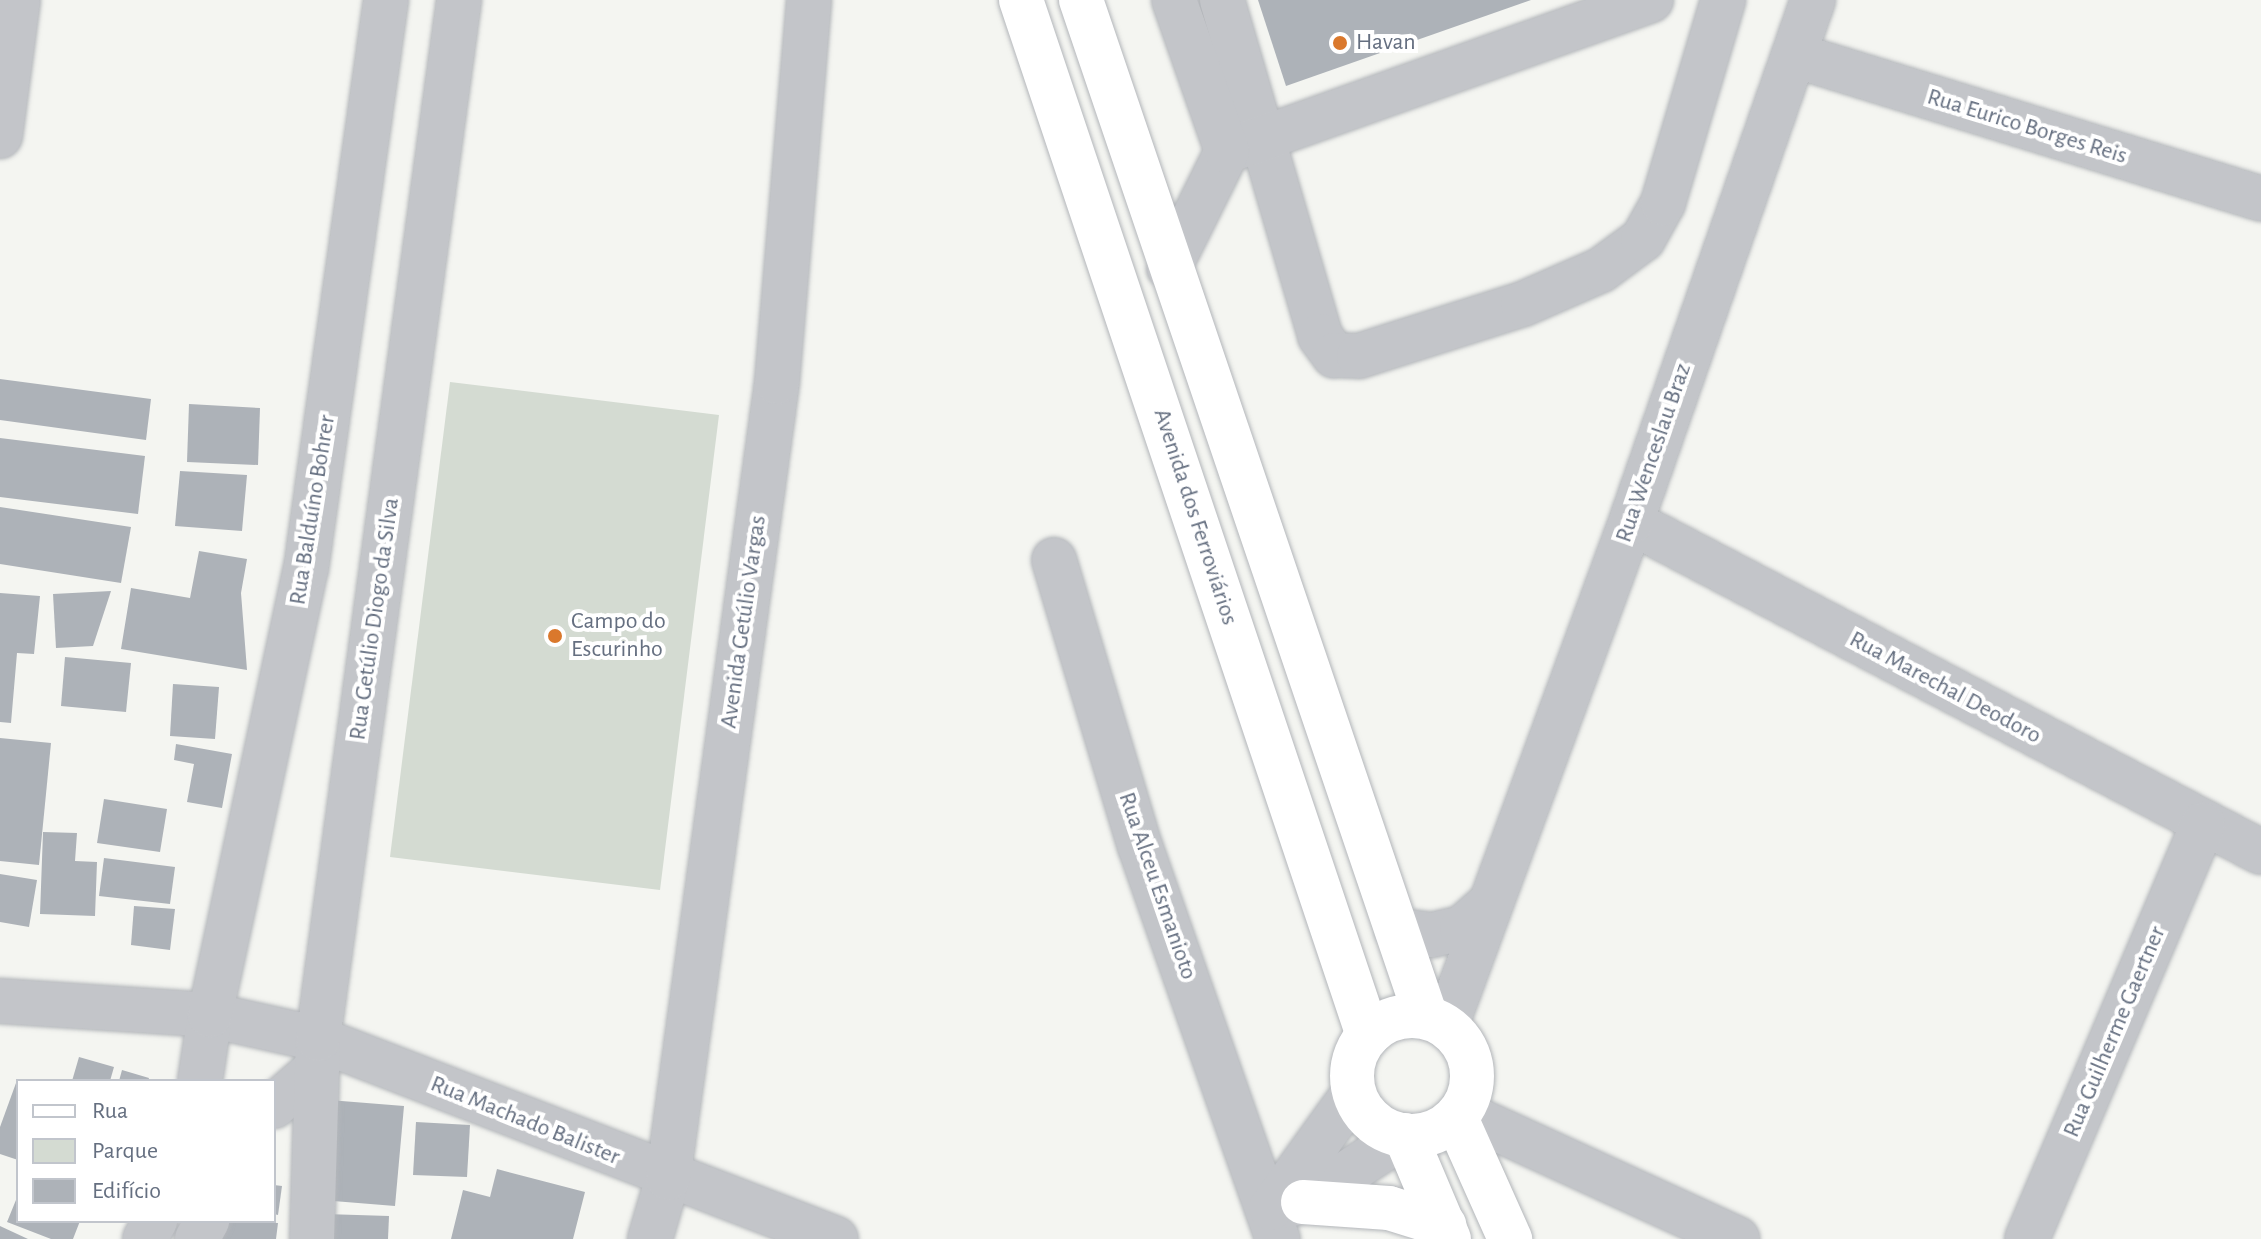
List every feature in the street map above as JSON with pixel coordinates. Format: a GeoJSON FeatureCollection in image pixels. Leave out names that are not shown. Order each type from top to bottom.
{"type":"FeatureCollection","features":[{"type":"Feature","properties":{"kind":"main road","name":"Avenida dos Ferroviários"},"geometry":{"type":"LineString","coordinates":[[1021,0],[1368,1035]]}},
{"type":"Feature","properties":{"kind":"main road"},"geometry":{"type":"LineString","coordinates":[[1081,0],[1169,268],[1396,930],[1436,1022]]}},
{"type":"Feature","properties":{"kind":"main road"},"geometry":{"type":"LineString","coordinates":[[1405,1016],[1436,1022],[1463,1043],[1472,1066],[1471,1090],[1458,1115],[1440,1129],[1405,1135],[1373,1122],[1354,1093],[1351,1072],[1368,1035],[1405,1016]]}},
{"type":"Feature","properties":{"kind":"main road"},"geometry":{"type":"LineString","coordinates":[[1458,1115],[1510,1239]]}},
{"type":"Feature","properties":{"kind":"main road"},"geometry":{"type":"LineString","coordinates":[[1405,1135],[1446,1232]]}},
{"type":"Feature","properties":{"kind":"main road"},"geometry":{"type":"LineString","coordinates":[[1284,1216],[1389,1208],[1446,1232]]}},
{"type":"Feature","properties":{"kind":"street"},"geometry":{"type":"LineString","coordinates":[[0,136],[18,0]]}},
{"type":"Feature","properties":{"kind":"street","name":"Rua Balduíno Bohrer"},"geometry":{"type":"LineString","coordinates":[[200,1079],[210,1015],[306,569],[386,0]]}},
{"type":"Feature","properties":{"kind":"street","name":"Rua Getúlio Diogo da Silva"},"geometry":{"type":"LineString","coordinates":[[312,1239],[316,1055],[459,0]]}},
{"type":"Feature","properties":{"kind":"street","name":"Avenida Getúlio Vargas"},"geometry":{"type":"LineString","coordinates":[[650,1239],[668,1178],[777,382],[809,0]]}},
{"type":"Feature","properties":{"kind":"street"},"geometry":{"type":"LineString","coordinates":[[1174,0],[1246,144],[1320,336],[1334,355],[1359,356],[1523,304],[1601,270],[1643,239],[1663,203],[1723,0]]}},
{"type":"Feature","properties":{"kind":"street"},"geometry":{"type":"LineString","coordinates":[[1222,0],[1246,144]]}},
{"type":"Feature","properties":{"kind":"street"},"geometry":{"type":"LineString","coordinates":[[1169,268],[1246,144],[1651,0]]}},
{"type":"Feature","properties":{"kind":"street","name":"Rua Wenceslau Braz"},"geometry":{"type":"LineString","coordinates":[[1436,1022],[1490,904],[1631,522],[1813,0]]}},
{"type":"Feature","properties":{"kind":"street","name":"Rua Eurico Borges Reis"},"geometry":{"type":"LineString","coordinates":[[1794,55],[2261,199]]}},
{"type":"Feature","properties":{"kind":"street","name":"Rua Marechal Deodoro"},"geometry":{"type":"LineString","coordinates":[[1631,522],[2203,825],[2261,852]]}},
{"type":"Feature","properties":{"kind":"street","name":"Rua Alceu Esmanioto"},"geometry":{"type":"LineString","coordinates":[[1054,560],[1140,846],[1284,1216]]}},
{"type":"Feature","properties":{"kind":"street","name":"Rua Guilherme Gaertner"},"geometry":{"type":"LineString","coordinates":[[2027,1239],[2203,825]]}},
{"type":"Feature","properties":{"kind":"street"},"geometry":{"type":"LineString","coordinates":[[1396,930],[1432,935],[1462,928],[1490,904]]}},
{"type":"Feature","properties":{"kind":"street","name":"Rua Machado Balister"},"geometry":{"type":"LineString","coordinates":[[0,1001],[210,1015],[836,1239]]}},
{"type":"Feature","properties":{"kind":"street"},"geometry":{"type":"LineString","coordinates":[[276,1104],[316,1055]]}},
{"type":"Feature","properties":{"kind":"street"},"geometry":{"type":"LineString","coordinates":[[1284,1216],[1354,1093]]}},
{"type":"Feature","properties":{"kind":"street"},"geometry":{"type":"LineString","coordinates":[[1458,1115],[1737,1239]]}},
{"type":"Feature","properties":{"kind":"street"},"geometry":{"type":"LineString","coordinates":[[1284,1216],[1405,1135]]}},
{"type":"Feature","properties":{"kind":"green space","name":"Campo do Escurinho"},"geometry":{"type":"Polygon","coordinates":[[[450,382],[719,415],[660,890],[390,857],[450,382]]]}},
{"type":"Feature","properties":{"kind":"building","name":"Havan"},"geometry":{"type":"Polygon","coordinates":[[[1258,0],[1531,0],[1286,86],[1258,0]]]}},
{"type":"Feature","properties":{"kind":"building"},"geometry":{"type":"Polygon","coordinates":[[[0,379],[151,399],[146,440],[0,420],[0,379]]]}},
{"type":"Feature","properties":{"kind":"building"},"geometry":{"type":"Polygon","coordinates":[[[189,404],[260,408],[258,465],[187,462],[189,404]]]}},
{"type":"Feature","properties":{"kind":"building"},"geometry":{"type":"Polygon","coordinates":[[[0,438],[145,456],[138,514],[0,497],[0,438]]]}},
{"type":"Feature","properties":{"kind":"building"},"geometry":{"type":"Polygon","coordinates":[[[180,471],[247,475],[242,531],[175,526],[180,471]]]}},
{"type":"Feature","properties":{"kind":"building"},"geometry":{"type":"Polygon","coordinates":[[[0,507],[131,527],[121,583],[0,564],[0,507]]]}},
{"type":"Feature","properties":{"kind":"building"},"geometry":{"type":"Polygon","coordinates":[[[199,551],[247,559],[241,593],[247,670],[121,649],[131,588],[190,598],[199,551]]]}},
{"type":"Feature","properties":{"kind":"building"},"geometry":{"type":"Polygon","coordinates":[[[111,591],[93,646],[56,648],[53,594],[111,591]]]}},
{"type":"Feature","properties":{"kind":"building"},"geometry":{"type":"Polygon","coordinates":[[[0,593],[40,596],[34,654],[17,653],[11,723],[0,722],[0,593]]]}},
{"type":"Feature","properties":{"kind":"building"},"geometry":{"type":"Polygon","coordinates":[[[65,657],[131,663],[126,712],[61,706],[65,657]]]}},
{"type":"Feature","properties":{"kind":"building"},"geometry":{"type":"Polygon","coordinates":[[[173,684],[219,687],[215,739],[170,736],[173,684]]]}},
{"type":"Feature","properties":{"kind":"building"},"geometry":{"type":"Polygon","coordinates":[[[0,738],[51,743],[39,865],[0,861],[0,738]]]}},
{"type":"Feature","properties":{"kind":"building"},"geometry":{"type":"Polygon","coordinates":[[[176,744],[232,754],[222,808],[187,802],[194,764],[174,760],[176,744]]]}},
{"type":"Feature","properties":{"kind":"building"},"geometry":{"type":"Polygon","coordinates":[[[104,799],[167,809],[160,852],[97,843],[104,799]]]}},
{"type":"Feature","properties":{"kind":"building"},"geometry":{"type":"Polygon","coordinates":[[[43,832],[77,833],[75,861],[97,862],[95,916],[40,914],[43,832]]]}},
{"type":"Feature","properties":{"kind":"building"},"geometry":{"type":"Polygon","coordinates":[[[104,858],[175,867],[170,904],[99,896],[104,858]]]}},
{"type":"Feature","properties":{"kind":"building"},"geometry":{"type":"Polygon","coordinates":[[[0,874],[37,880],[29,927],[0,922],[0,874]]]}},
{"type":"Feature","properties":{"kind":"building"},"geometry":{"type":"Polygon","coordinates":[[[134,906],[175,909],[170,950],[131,945],[134,906]]]}},
{"type":"Feature","properties":{"kind":"building"},"geometry":{"type":"Polygon","coordinates":[[[79,1057],[114,1067],[111,1079],[73,1079],[79,1057]]]}},
{"type":"Feature","properties":{"kind":"building"},"geometry":{"type":"Polygon","coordinates":[[[122,1070],[149,1078],[149,1079],[120,1079],[122,1070]]]}},
{"type":"Feature","properties":{"kind":"building"},"geometry":{"type":"Polygon","coordinates":[[[16,1083],[16,1159],[0,1154],[0,1127],[16,1083]]]}},
{"type":"Feature","properties":{"kind":"building"},"geometry":{"type":"Polygon","coordinates":[[[329,1100],[404,1106],[395,1206],[321,1200],[329,1100]]]}},
{"type":"Feature","properties":{"kind":"building"},"geometry":{"type":"Polygon","coordinates":[[[416,1122],[470,1125],[467,1177],[413,1175],[416,1122]]]}},
{"type":"Feature","properties":{"kind":"building"},"geometry":{"type":"Polygon","coordinates":[[[497,1169],[585,1192],[573,1239],[451,1239],[463,1190],[490,1197],[497,1169]]]}},
{"type":"Feature","properties":{"kind":"building"},"geometry":{"type":"Polygon","coordinates":[[[276,1185],[282,1186],[276,1214],[276,1185]]]}},
{"type":"Feature","properties":{"kind":"building"},"geometry":{"type":"Polygon","coordinates":[[[16,1200],[16,1223],[79,1223],[73,1239],[51,1239],[7,1222],[16,1200]]]}},
{"type":"Feature","properties":{"kind":"building"},"geometry":{"type":"Polygon","coordinates":[[[325,1214],[389,1216],[388,1239],[323,1239],[325,1214]]]}},
{"type":"Feature","properties":{"kind":"building"},"geometry":{"type":"Polygon","coordinates":[[[216,1223],[278,1223],[276,1239],[214,1239],[216,1223]]]}},
{"type":"Feature","properties":{"kind":"building"},"geometry":{"type":"Polygon","coordinates":[[[0,1226],[28,1239],[0,1239],[0,1226]]]}},
{"type":"Feature","properties":{"kind":"place","name":"Havan"},"geometry":{"type":"Point","coordinates":[1340,43]}},
{"type":"Feature","properties":{"kind":"place","name":"Campo do Escurinho"},"geometry":{"type":"Point","coordinates":[555,636]}}]}
